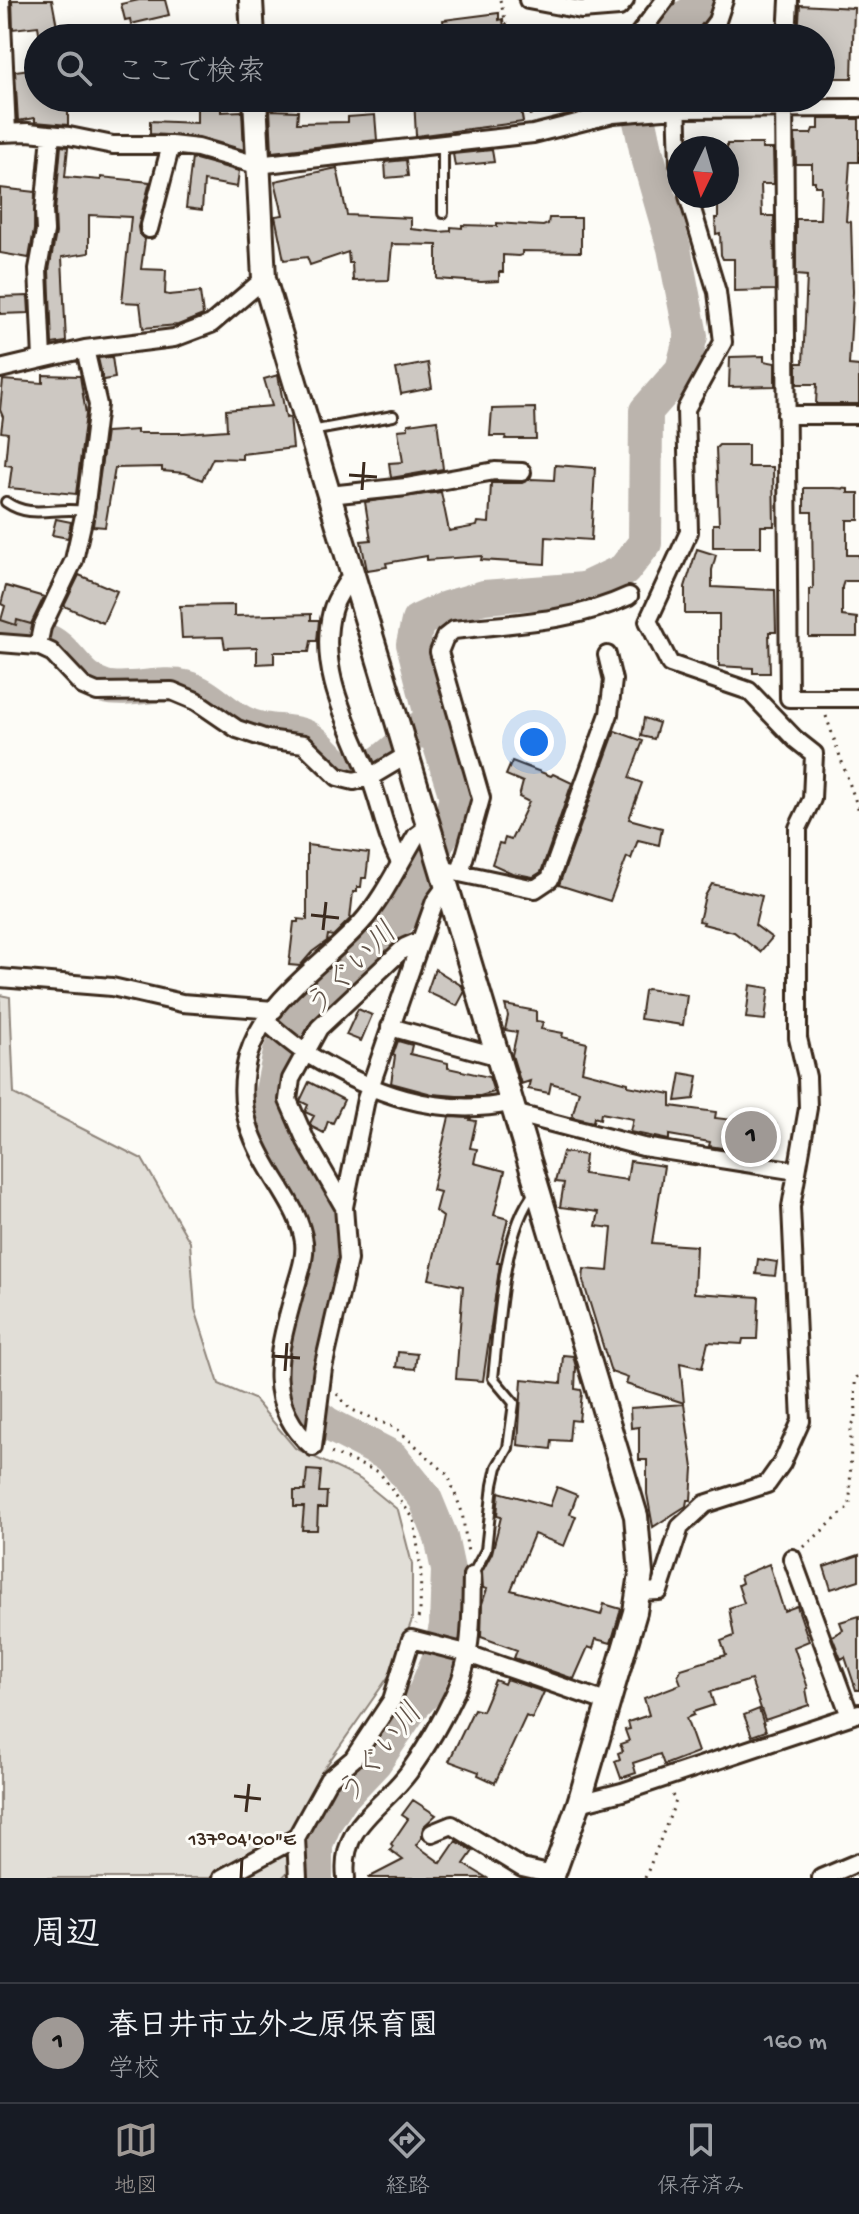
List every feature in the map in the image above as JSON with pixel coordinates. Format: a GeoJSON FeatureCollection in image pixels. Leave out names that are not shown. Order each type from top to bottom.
{"type":"FeatureCollection","features":[{"type":"Feature","properties":{"kind":"street"},"geometry":{"type":"LineString","coordinates":[[1,0],[3,132],[51,135],[113,145],[198,148],[257,165],[533,134],[597,112]]}},
{"type":"Feature","properties":{"kind":"street"},"geometry":{"type":"LineString","coordinates":[[251,0],[252,24]]}},
{"type":"Feature","properties":{"kind":"street"},"geometry":{"type":"LineString","coordinates":[[528,0],[581,10],[619,7],[625,0]]}},
{"type":"Feature","properties":{"kind":"street"},"geometry":{"type":"LineString","coordinates":[[647,24],[665,0]]}},
{"type":"Feature","properties":{"kind":"street"},"geometry":{"type":"LineString","coordinates":[[715,24],[724,0]]}},
{"type":"Feature","properties":{"kind":"street"},"geometry":{"type":"LineString","coordinates":[[788,24],[789,0]]}},
{"type":"Feature","properties":{"kind":"street"},"geometry":{"type":"LineString","coordinates":[[835,106],[859,108]]}},
{"type":"Feature","properties":{"kind":"street"},"geometry":{"type":"LineString","coordinates":[[255,112],[264,279],[428,828],[449,876],[496,1056],[631,1494],[638,1540],[641,1574],[635,1612],[579,1803],[552,1876],[522,1868],[452,1825],[432,1833]]}},
{"type":"Feature","properties":{"kind":"street"},"geometry":{"type":"LineString","coordinates":[[676,112],[678,136]]}},
{"type":"Feature","properties":{"kind":"street"},"geometry":{"type":"LineString","coordinates":[[784,112],[789,698],[859,698]]}},
{"type":"Feature","properties":{"kind":"street"},"geometry":{"type":"LineString","coordinates":[[42,359],[38,269],[45,231],[51,135]]}},
{"type":"Feature","properties":{"kind":"street"},"geometry":{"type":"LineString","coordinates":[[149,229],[171,145]]}},
{"type":"Feature","properties":{"kind":"street"},"geometry":{"type":"LineString","coordinates":[[638,1592],[659,1591],[680,1527],[705,1504],[767,1484],[782,1463],[801,1421],[791,1207],[808,1108],[807,1077],[798,1038],[798,828],[812,799],[814,754],[795,739],[749,691],[670,664],[648,621],[689,532],[686,409],[723,342],[717,292],[692,208]]}},
{"type":"Feature","properties":{"kind":"street"},"geometry":{"type":"LineString","coordinates":[[0,369],[85,349],[174,338],[211,324],[264,279]]}},
{"type":"Feature","properties":{"kind":"street"},"geometry":{"type":"LineString","coordinates":[[38,646],[42,627],[74,560],[85,511],[98,405],[85,349]]}},
{"type":"Feature","properties":{"kind":"street"},"geometry":{"type":"LineString","coordinates":[[786,415],[859,415]]}},
{"type":"Feature","properties":{"kind":"street"},"geometry":{"type":"LineString","coordinates":[[329,495],[406,487],[495,471],[522,472]]}},
{"type":"Feature","properties":{"kind":"street"},"geometry":{"type":"LineString","coordinates":[[352,573],[332,609],[327,648],[335,690],[349,733],[370,777],[391,845],[400,862]]}},
{"type":"Feature","properties":{"kind":"street"},"geometry":{"type":"LineString","coordinates":[[313,1447],[323,1368],[348,1260],[344,1207],[369,1087],[435,901],[449,876],[481,798],[439,652],[445,637],[454,630],[572,617],[601,609],[629,596]]}},
{"type":"Feature","properties":{"kind":"street"},"geometry":{"type":"LineString","coordinates":[[0,643],[38,646],[62,661],[83,686],[97,692],[172,691],[196,701],[237,729],[267,739],[304,744],[338,777],[354,781],[370,777],[406,754]]}},
{"type":"Feature","properties":{"kind":"street"},"geometry":{"type":"LineString","coordinates":[[449,876],[535,889],[550,879],[609,714],[613,680],[607,655]]}},
{"type":"Feature","properties":{"kind":"street"},"geometry":{"type":"LineString","coordinates":[[313,1447],[303,1439],[282,1405],[277,1377],[281,1343],[305,1245],[297,1215],[249,1133],[244,1104],[249,1055],[269,1015],[363,921],[416,836],[428,828]]}},
{"type":"Feature","properties":{"kind":"street"},"geometry":{"type":"LineString","coordinates":[[344,1207],[306,1141],[288,1100],[291,1079],[319,1028],[405,947],[421,940]]}},
{"type":"Feature","properties":{"kind":"street"},"geometry":{"type":"LineString","coordinates":[[0,978],[112,987],[182,1003],[269,1015],[305,1053],[369,1087],[450,1109],[512,1108],[643,1147],[797,1171]]}},
{"type":"Feature","properties":{"kind":"street"},"geometry":{"type":"LineString","coordinates":[[390,1027],[496,1056]]}},
{"type":"Feature","properties":{"kind":"street"},"geometry":{"type":"LineString","coordinates":[[579,1803],[659,1780],[854,1715],[792,1558]]}},
{"type":"Feature","properties":{"kind":"street"},"geometry":{"type":"LineString","coordinates":[[346,1878],[346,1849],[357,1827],[409,1773],[456,1690],[466,1653],[472,1576]]}},
{"type":"Feature","properties":{"kind":"street"},"geometry":{"type":"LineString","coordinates":[[298,1878],[296,1838],[328,1780],[353,1759],[392,1700],[417,1641],[466,1653],[609,1703]]}},
{"type":"Feature","properties":{"kind":"street"},"geometry":{"type":"LineString","coordinates":[[222,1878],[296,1838]]}},
{"type":"Feature","properties":{"kind":"street"},"geometry":{"type":"LineString","coordinates":[[821,1878],[859,1862]]}},
{"type":"Feature","properties":{"kind":"lane"},"geometry":{"type":"LineString","coordinates":[[443,145],[443,213]]}},
{"type":"Feature","properties":{"kind":"lane"},"geometry":{"type":"LineString","coordinates":[[310,432],[393,416]]}},
{"type":"Feature","properties":{"kind":"lane"},"geometry":{"type":"LineString","coordinates":[[6,502],[28,513],[71,509],[85,511]]}},
{"type":"Feature","properties":{"kind":"lane"},"geometry":{"type":"LineString","coordinates":[[472,1576],[486,1550],[493,1485],[497,1467],[508,1448],[514,1417],[514,1403],[493,1378],[508,1260],[521,1215],[538,1190]]}},
{"type":"Feature","properties":{"kind":"path"},"geometry":{"type":"LineString","coordinates":[[500,0],[506,24]]}},
{"type":"Feature","properties":{"kind":"path"},"geometry":{"type":"LineString","coordinates":[[819,698],[859,811]]}},
{"type":"Feature","properties":{"kind":"path"},"geometry":{"type":"LineString","coordinates":[[323,1368],[333,1390],[350,1409],[396,1428],[448,1475],[462,1512],[472,1576]]}},
{"type":"Feature","properties":{"kind":"path"},"geometry":{"type":"LineString","coordinates":[[792,1558],[850,1506],[851,1427],[856,1418],[855,1379],[859,1375]]}},
{"type":"Feature","properties":{"kind":"path"},"geometry":{"type":"LineString","coordinates":[[313,1447],[379,1472],[414,1519],[421,1571],[417,1641]]}},
{"type":"Feature","properties":{"kind":"path"},"geometry":{"type":"LineString","coordinates":[[645,1878],[676,1801],[659,1780]]}},
{"type":"Feature","properties":{"kind":"shaded area"},"geometry":{"type":"Polygon","coordinates":[[[0,995],[10,997],[14,1094],[142,1159],[190,1242],[195,1309],[219,1384],[254,1399],[295,1448],[360,1479],[398,1510],[412,1564],[412,1620],[393,1670],[317,1779],[301,1858],[282,1878],[0,1878],[0,995]]]}},
{"type":"Feature","properties":{"kind":"building"},"geometry":{"type":"Polygon","coordinates":[[[12,0],[52,0],[57,24],[24,24],[24,28],[13,29],[12,0]]]}},
{"type":"Feature","properties":{"kind":"building"},"geometry":{"type":"Polygon","coordinates":[[[165,0],[169,15],[131,24],[130,19],[125,20],[121,4],[165,0]]]}},
{"type":"Feature","properties":{"kind":"building"},"geometry":{"type":"Polygon","coordinates":[[[800,5],[854,8],[852,78],[835,78],[835,24],[799,24],[800,5]]]}},
{"type":"Feature","properties":{"kind":"building"},"geometry":{"type":"Polygon","coordinates":[[[499,13],[499,20],[503,19],[504,24],[443,24],[443,20],[499,13]]]}},
{"type":"Feature","properties":{"kind":"building"},"geometry":{"type":"Polygon","coordinates":[[[24,70],[24,112],[68,112],[68,125],[35,122],[35,118],[18,121],[15,71],[24,70]]]}},
{"type":"Feature","properties":{"kind":"building"},"geometry":{"type":"Polygon","coordinates":[[[197,112],[242,112],[244,150],[199,137],[150,134],[150,121],[197,123],[197,112]]]}},
{"type":"Feature","properties":{"kind":"building"},"geometry":{"type":"Polygon","coordinates":[[[270,112],[298,112],[297,123],[348,122],[348,117],[375,115],[377,140],[272,152],[270,112]]]}},
{"type":"Feature","properties":{"kind":"building"},"geometry":{"type":"Polygon","coordinates":[[[415,112],[521,112],[523,122],[416,136],[415,112]]]}},
{"type":"Feature","properties":{"kind":"building"},"geometry":{"type":"Polygon","coordinates":[[[819,119],[859,119],[859,162],[850,162],[846,221],[851,222],[853,292],[849,365],[859,366],[859,404],[816,404],[817,384],[797,384],[797,363],[803,363],[807,276],[796,275],[796,219],[820,219],[821,186],[815,186],[815,181],[812,181],[812,164],[796,164],[795,134],[811,134],[813,129],[819,129],[819,119]]]}},
{"type":"Feature","properties":{"kind":"building"},"geometry":{"type":"Polygon","coordinates":[[[739,144],[762,144],[762,149],[773,149],[774,184],[761,184],[762,216],[774,216],[775,290],[734,291],[734,259],[723,259],[721,255],[720,233],[716,234],[715,218],[718,218],[718,208],[739,208],[739,144]]]}},
{"type":"Feature","properties":{"kind":"building"},"geometry":{"type":"Polygon","coordinates":[[[61,146],[68,147],[65,177],[150,182],[138,227],[145,239],[141,269],[166,270],[165,294],[200,292],[203,315],[178,325],[143,328],[140,303],[122,302],[131,217],[89,215],[89,253],[62,257],[66,342],[52,344],[49,270],[56,233],[61,146]]]}},
{"type":"Feature","properties":{"kind":"building"},"geometry":{"type":"Polygon","coordinates":[[[492,150],[494,162],[455,166],[453,154],[492,150]]]}},
{"type":"Feature","properties":{"kind":"building"},"geometry":{"type":"Polygon","coordinates":[[[192,158],[239,171],[237,187],[204,181],[202,210],[186,208],[192,158]]]}},
{"type":"Feature","properties":{"kind":"building"},"geometry":{"type":"Polygon","coordinates":[[[406,160],[408,176],[386,178],[385,162],[406,160]]]}},
{"type":"Feature","properties":{"kind":"building"},"geometry":{"type":"Polygon","coordinates":[[[337,168],[347,215],[411,218],[411,229],[439,232],[451,231],[451,227],[462,228],[462,225],[497,226],[497,223],[543,226],[548,224],[549,218],[581,218],[581,252],[522,251],[522,255],[518,256],[503,255],[503,272],[499,272],[499,281],[481,282],[437,279],[437,245],[392,244],[389,280],[353,281],[348,252],[310,265],[307,257],[284,260],[275,216],[283,215],[275,181],[337,168]]]}},
{"type":"Feature","properties":{"kind":"building"},"geometry":{"type":"Polygon","coordinates":[[[0,188],[35,192],[34,230],[29,258],[0,253],[0,188]]]}},
{"type":"Feature","properties":{"kind":"building"},"geometry":{"type":"Polygon","coordinates":[[[28,296],[29,313],[0,314],[0,297],[28,296]]]}},
{"type":"Feature","properties":{"kind":"building"},"geometry":{"type":"Polygon","coordinates":[[[764,356],[764,361],[775,363],[775,386],[729,387],[730,357],[764,356]]]}},
{"type":"Feature","properties":{"kind":"building"},"geometry":{"type":"Polygon","coordinates":[[[112,357],[115,378],[103,380],[98,358],[112,357]]]}},
{"type":"Feature","properties":{"kind":"building"},"geometry":{"type":"Polygon","coordinates":[[[428,363],[432,388],[401,394],[396,369],[428,363]]]}},
{"type":"Feature","properties":{"kind":"building"},"geometry":{"type":"Polygon","coordinates":[[[43,375],[80,376],[86,414],[76,494],[9,488],[12,466],[5,465],[8,433],[1,432],[3,380],[43,383],[43,375]]]}},
{"type":"Feature","properties":{"kind":"building"},"geometry":{"type":"Polygon","coordinates":[[[278,375],[286,418],[290,417],[293,448],[242,454],[242,459],[213,458],[202,480],[185,473],[162,471],[162,467],[115,468],[105,527],[93,526],[106,432],[227,430],[226,410],[272,406],[264,379],[278,375]]]}},
{"type":"Feature","properties":{"kind":"building"},"geometry":{"type":"Polygon","coordinates":[[[535,408],[536,439],[490,436],[492,409],[535,408]]]}},
{"type":"Feature","properties":{"kind":"building"},"geometry":{"type":"Polygon","coordinates":[[[437,420],[443,469],[391,478],[389,463],[403,462],[398,430],[408,429],[408,424],[437,420]]]}},
{"type":"Feature","properties":{"kind":"building"},"geometry":{"type":"Polygon","coordinates":[[[719,445],[748,445],[748,467],[773,467],[774,526],[761,526],[761,547],[713,547],[713,524],[719,524],[716,448],[719,445]]]}},
{"type":"Feature","properties":{"kind":"building"},"geometry":{"type":"Polygon","coordinates":[[[555,465],[595,468],[591,540],[546,537],[545,564],[481,560],[482,556],[427,560],[427,556],[386,563],[387,567],[367,570],[361,541],[371,540],[365,502],[441,492],[449,531],[477,526],[478,522],[489,523],[491,483],[554,480],[555,465]]]}},
{"type":"Feature","properties":{"kind":"building"},"geometry":{"type":"Polygon","coordinates":[[[804,488],[848,489],[848,493],[859,493],[859,520],[847,520],[847,555],[859,555],[859,581],[844,581],[842,587],[842,616],[857,618],[857,637],[809,637],[809,589],[813,589],[812,512],[804,512],[804,488]]]}},
{"type":"Feature","properties":{"kind":"building"},"geometry":{"type":"Polygon","coordinates":[[[56,519],[71,522],[68,538],[52,535],[56,519]]]}},
{"type":"Feature","properties":{"kind":"building"},"geometry":{"type":"Polygon","coordinates":[[[697,549],[716,555],[712,587],[775,590],[776,632],[769,632],[770,673],[753,673],[753,668],[719,666],[719,614],[685,614],[685,587],[697,549]]]}},
{"type":"Feature","properties":{"kind":"building"},"geometry":{"type":"Polygon","coordinates":[[[79,575],[117,591],[103,623],[64,606],[79,575]]]}},
{"type":"Feature","properties":{"kind":"building"},"geometry":{"type":"Polygon","coordinates":[[[6,586],[44,597],[31,624],[17,620],[16,625],[1,620],[6,586]]]}},
{"type":"Feature","properties":{"kind":"building"},"geometry":{"type":"Polygon","coordinates":[[[234,605],[234,616],[311,614],[311,620],[319,620],[317,641],[311,641],[309,652],[274,652],[274,663],[257,664],[257,647],[225,648],[223,637],[182,638],[180,606],[234,605]]]}},
{"type":"Feature","properties":{"kind":"building"},"geometry":{"type":"Polygon","coordinates":[[[644,718],[659,723],[654,739],[641,736],[644,718]]]}},
{"type":"Feature","properties":{"kind":"building"},"geometry":{"type":"Polygon","coordinates":[[[615,731],[643,741],[629,778],[642,783],[629,819],[662,828],[659,845],[638,840],[631,859],[627,857],[610,901],[559,885],[615,731]]]}},
{"type":"Feature","properties":{"kind":"building"},"geometry":{"type":"Polygon","coordinates":[[[512,761],[572,783],[541,872],[533,877],[512,873],[492,864],[499,843],[503,844],[505,838],[511,840],[529,802],[519,797],[523,782],[506,775],[512,761]]]}},
{"type":"Feature","properties":{"kind":"building"},"geometry":{"type":"Polygon","coordinates":[[[307,845],[369,853],[366,878],[362,878],[357,892],[353,892],[350,919],[333,936],[328,935],[327,941],[300,966],[289,965],[294,922],[307,920],[307,845]]]}},
{"type":"Feature","properties":{"kind":"building"},"geometry":{"type":"Polygon","coordinates":[[[712,884],[762,896],[755,925],[772,938],[760,952],[734,932],[699,921],[705,896],[712,884]]]}},
{"type":"Feature","properties":{"kind":"building"},"geometry":{"type":"Polygon","coordinates":[[[435,969],[462,986],[464,993],[457,1006],[427,992],[435,969]]]}},
{"type":"Feature","properties":{"kind":"building"},"geometry":{"type":"Polygon","coordinates":[[[750,985],[769,988],[765,1020],[746,1018],[750,985]]]}},
{"type":"Feature","properties":{"kind":"building"},"geometry":{"type":"Polygon","coordinates":[[[644,991],[687,995],[683,1025],[640,1019],[644,991]]]}},
{"type":"Feature","properties":{"kind":"building"},"geometry":{"type":"Polygon","coordinates":[[[505,1005],[536,1011],[536,1021],[543,1022],[541,1029],[563,1033],[562,1037],[587,1043],[582,1071],[628,1083],[628,1086],[671,1094],[671,1106],[716,1112],[715,1118],[776,1125],[772,1156],[709,1146],[710,1142],[669,1135],[669,1140],[630,1132],[633,1119],[601,1113],[600,1119],[594,1117],[593,1122],[572,1117],[579,1091],[551,1083],[549,1093],[528,1089],[530,1081],[521,1084],[512,1055],[517,1032],[505,1030],[508,1016],[505,1005]]]}},
{"type":"Feature","properties":{"kind":"building"},"geometry":{"type":"Polygon","coordinates":[[[358,1009],[372,1015],[361,1041],[346,1035],[358,1009]]]}},
{"type":"Feature","properties":{"kind":"building"},"geometry":{"type":"Polygon","coordinates":[[[398,1041],[412,1045],[410,1054],[448,1063],[448,1068],[489,1077],[494,1092],[480,1096],[432,1094],[391,1083],[393,1055],[398,1041]]]}},
{"type":"Feature","properties":{"kind":"building"},"geometry":{"type":"Polygon","coordinates":[[[681,1073],[698,1076],[694,1099],[676,1101],[681,1073]]]}},
{"type":"Feature","properties":{"kind":"building"},"geometry":{"type":"Polygon","coordinates":[[[309,1082],[344,1100],[333,1123],[328,1121],[324,1133],[312,1127],[310,1123],[314,1116],[305,1112],[308,1105],[300,1101],[309,1082]]]}},
{"type":"Feature","properties":{"kind":"building"},"geometry":{"type":"Polygon","coordinates":[[[449,1117],[476,1121],[470,1148],[477,1149],[474,1163],[505,1171],[494,1215],[508,1219],[497,1263],[500,1263],[483,1381],[456,1379],[463,1286],[429,1279],[443,1217],[435,1211],[440,1192],[432,1190],[449,1117]]]}},
{"type":"Feature","properties":{"kind":"building"},"geometry":{"type":"Polygon","coordinates":[[[563,1152],[585,1155],[583,1174],[627,1180],[630,1161],[664,1166],[652,1243],[696,1246],[694,1293],[759,1297],[757,1339],[743,1339],[742,1344],[708,1342],[702,1368],[680,1363],[684,1403],[626,1384],[628,1378],[611,1372],[583,1281],[584,1269],[608,1271],[612,1228],[596,1226],[599,1212],[560,1207],[564,1183],[555,1182],[563,1152]]]}},
{"type":"Feature","properties":{"kind":"building"},"geometry":{"type":"Polygon","coordinates":[[[758,1259],[777,1262],[775,1276],[756,1274],[758,1259]]]}},
{"type":"Feature","properties":{"kind":"building"},"geometry":{"type":"Polygon","coordinates":[[[398,1352],[417,1354],[415,1369],[396,1367],[398,1352]]]}},
{"type":"Feature","properties":{"kind":"building"},"geometry":{"type":"Polygon","coordinates":[[[563,1355],[573,1356],[575,1389],[582,1393],[579,1421],[571,1420],[569,1441],[552,1440],[551,1449],[518,1445],[522,1379],[561,1383],[563,1355]]]}},
{"type":"Feature","properties":{"kind":"building"},"geometry":{"type":"Polygon","coordinates":[[[684,1404],[693,1468],[691,1500],[653,1527],[647,1494],[647,1460],[639,1460],[639,1427],[631,1428],[630,1408],[684,1404]]]}},
{"type":"Feature","properties":{"kind":"building"},"geometry":{"type":"Polygon","coordinates":[[[307,1470],[321,1471],[319,1492],[327,1492],[326,1508],[318,1508],[317,1530],[302,1530],[304,1507],[294,1507],[294,1491],[305,1491],[307,1470]]]}},
{"type":"Feature","properties":{"kind":"building"},"geometry":{"type":"Polygon","coordinates":[[[557,1487],[577,1495],[570,1514],[576,1516],[564,1546],[534,1534],[511,1590],[601,1615],[604,1604],[621,1609],[611,1643],[596,1639],[593,1649],[588,1647],[574,1679],[514,1658],[517,1650],[481,1637],[482,1604],[487,1589],[483,1588],[482,1572],[492,1553],[501,1517],[497,1516],[499,1492],[550,1506],[557,1487]]]}},
{"type":"Feature","properties":{"kind":"building"},"geometry":{"type":"Polygon","coordinates":[[[859,1555],[859,1580],[831,1589],[824,1567],[859,1555]]]}},
{"type":"Feature","properties":{"kind":"building"},"geometry":{"type":"Polygon","coordinates":[[[769,1564],[784,1611],[797,1606],[809,1641],[794,1647],[808,1688],[809,1705],[765,1720],[751,1680],[710,1692],[714,1705],[693,1712],[694,1715],[686,1718],[698,1752],[664,1765],[660,1754],[633,1763],[636,1773],[621,1778],[615,1761],[620,1759],[618,1753],[623,1751],[620,1744],[629,1741],[625,1730],[630,1729],[628,1722],[649,1715],[644,1698],[681,1684],[678,1676],[681,1669],[726,1655],[721,1641],[734,1636],[729,1608],[744,1603],[738,1585],[742,1583],[740,1576],[769,1564]]]}},
{"type":"Feature","properties":{"kind":"building"},"geometry":{"type":"Polygon","coordinates":[[[859,1616],[859,1690],[856,1690],[845,1657],[841,1659],[832,1636],[843,1630],[840,1622],[859,1616]]]}},
{"type":"Feature","properties":{"kind":"building"},"geometry":{"type":"Polygon","coordinates":[[[506,1679],[544,1692],[532,1719],[526,1716],[495,1783],[478,1775],[479,1772],[449,1761],[474,1709],[482,1711],[495,1680],[504,1684],[506,1679]]]}},
{"type":"Feature","properties":{"kind":"building"},"geometry":{"type":"Polygon","coordinates":[[[759,1709],[766,1731],[752,1736],[744,1715],[759,1709]]]}},
{"type":"Feature","properties":{"kind":"building"},"geometry":{"type":"Polygon","coordinates":[[[413,1800],[436,1815],[423,1827],[422,1837],[416,1845],[441,1863],[456,1841],[473,1851],[464,1864],[487,1878],[368,1878],[403,1860],[390,1850],[391,1844],[408,1819],[402,1815],[413,1800]]]}},
{"type":"Feature","properties":{"kind":"waterway","name":"うぐい川"},"geometry":{"type":"LineString","coordinates":[[672,24],[694,12],[699,0]]}},
{"type":"Feature","properties":{"kind":"waterway","name":"うぐい川"},"geometry":{"type":"LineString","coordinates":[[316,1878],[316,1844],[326,1821],[341,1798],[375,1762],[424,1694],[439,1658],[446,1626],[448,1570],[441,1537],[425,1498],[392,1457],[326,1423],[308,1409],[297,1391],[302,1355],[327,1248],[315,1198],[281,1140],[270,1100],[280,1052],[291,1028],[398,920],[415,894],[422,873],[451,817],[456,797],[413,644],[418,621],[446,608],[484,597],[584,589],[624,570],[645,543],[646,411],[682,370],[691,336],[674,248],[638,112]]}},
{"type":"Feature","properties":{"kind":"waterway"},"geometry":{"type":"LineString","coordinates":[[0,636],[38,638],[52,643],[87,677],[105,687],[175,686],[193,690],[250,725],[295,733],[310,739],[337,765],[353,772],[381,762],[431,720]]}},
{"type":"Feature","properties":{"kind":"place","name":"春日井市立外之原保育園"},"geometry":{"type":"Point","coordinates":[751,1137]}}]}
